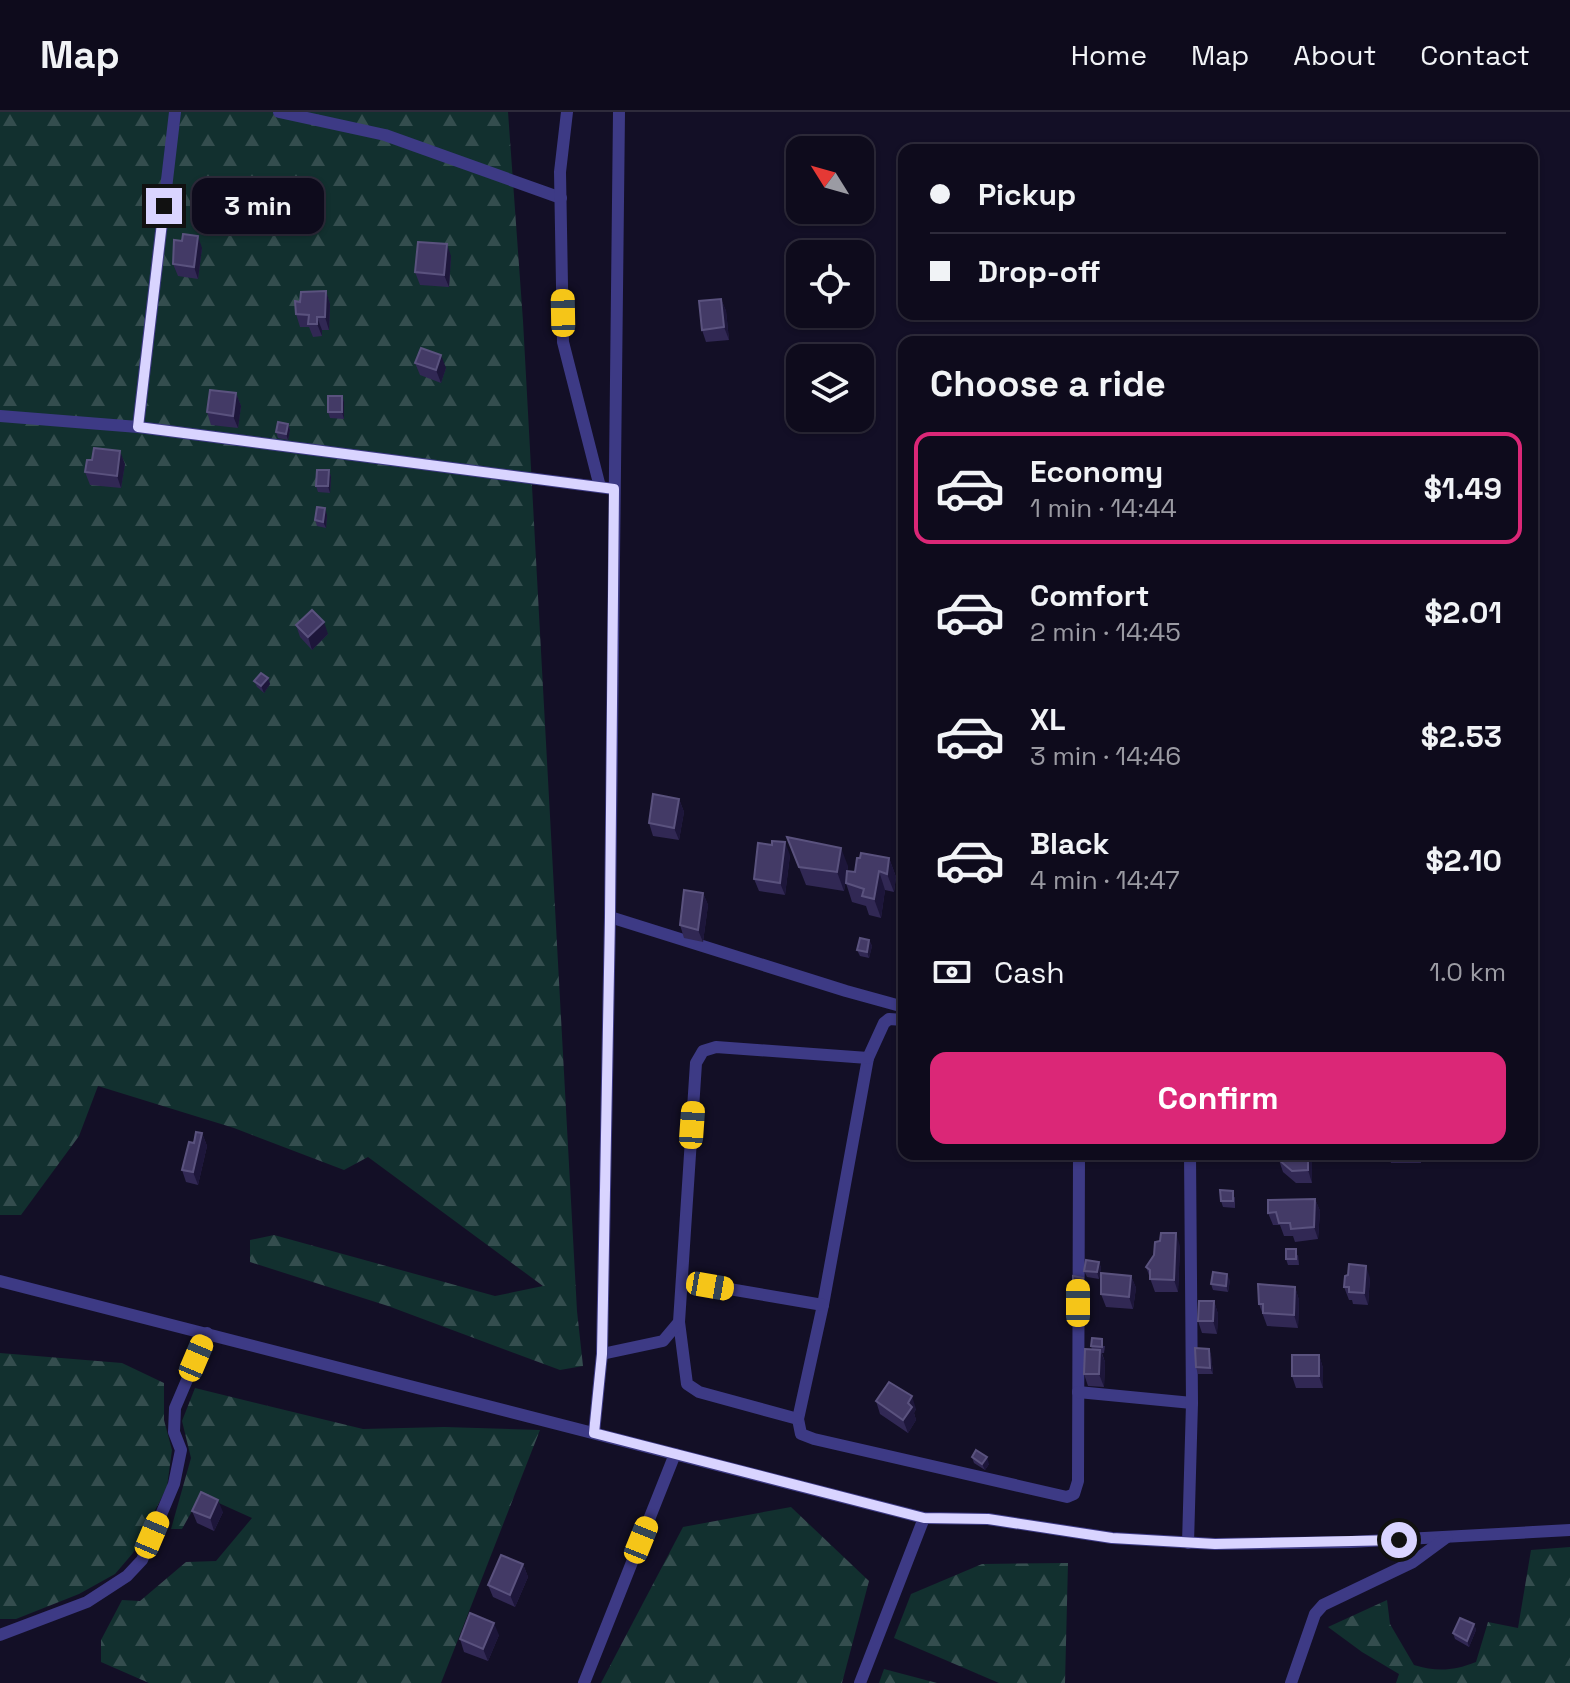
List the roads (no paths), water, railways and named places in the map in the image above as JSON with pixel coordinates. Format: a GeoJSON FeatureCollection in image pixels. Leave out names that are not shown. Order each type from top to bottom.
{"type":"FeatureCollection","features":[{"type":"Feature","properties":{"kind":"street"},"geometry":{"type":"LineString","coordinates":[[138,427],[175,112]]}},
{"type":"Feature","properties":{"kind":"street"},"geometry":{"type":"LineString","coordinates":[[279,112],[385,135],[561,198]]}},
{"type":"Feature","properties":{"kind":"street"},"geometry":{"type":"LineString","coordinates":[[567,112],[560,172],[563,342],[600,487]]}},
{"type":"Feature","properties":{"kind":"street"},"geometry":{"type":"LineString","coordinates":[[594,1433],[602,1354],[619,112]]}},
{"type":"Feature","properties":{"kind":"street"},"geometry":{"type":"LineString","coordinates":[[0,416],[138,427],[614,489]]}},
{"type":"Feature","properties":{"kind":"street"},"geometry":{"type":"LineString","coordinates":[[610,917],[898,1005]]}},
{"type":"Feature","properties":{"kind":"street"},"geometry":{"type":"LineString","coordinates":[[898,1020],[889,1019],[884,1023],[868,1058],[823,1305],[798,1419],[801,1434],[1067,1497],[1074,1494],[1078,1481],[1079,1160]]}},
{"type":"Feature","properties":{"kind":"street"},"geometry":{"type":"LineString","coordinates":[[798,1419],[699,1392],[687,1384],[679,1322],[696,1063],[703,1051],[716,1047],[868,1058]]}},
{"type":"Feature","properties":{"kind":"street"},"geometry":{"type":"LineString","coordinates":[[1188,1543],[1192,1403],[1190,1160]]}},
{"type":"Feature","properties":{"kind":"street"},"geometry":{"type":"LineString","coordinates":[[0,1281],[924,1518],[988,1519],[1112,1538],[1188,1543],[1350,1542],[1570,1530]]}},
{"type":"Feature","properties":{"kind":"street"},"geometry":{"type":"LineString","coordinates":[[682,1281],[823,1305]]}},
{"type":"Feature","properties":{"kind":"street"},"geometry":{"type":"LineString","coordinates":[[602,1354],[663,1341],[679,1322]]}},
{"type":"Feature","properties":{"kind":"street"},"geometry":{"type":"LineString","coordinates":[[0,1635],[87,1602],[127,1576],[142,1560],[174,1484],[181,1450],[174,1432],[175,1408],[207,1333]]}},
{"type":"Feature","properties":{"kind":"street"},"geometry":{"type":"LineString","coordinates":[[1078,1392],[1192,1403]]}},
{"type":"Feature","properties":{"kind":"street"},"geometry":{"type":"LineString","coordinates":[[584,1683],[675,1454]]}},
{"type":"Feature","properties":{"kind":"street"},"geometry":{"type":"LineString","coordinates":[[860,1683],[924,1518]]}},
{"type":"Feature","properties":{"kind":"street"},"geometry":{"type":"LineString","coordinates":[[1291,1683],[1315,1614],[1323,1605],[1413,1562],[1447,1537]]}}]}
